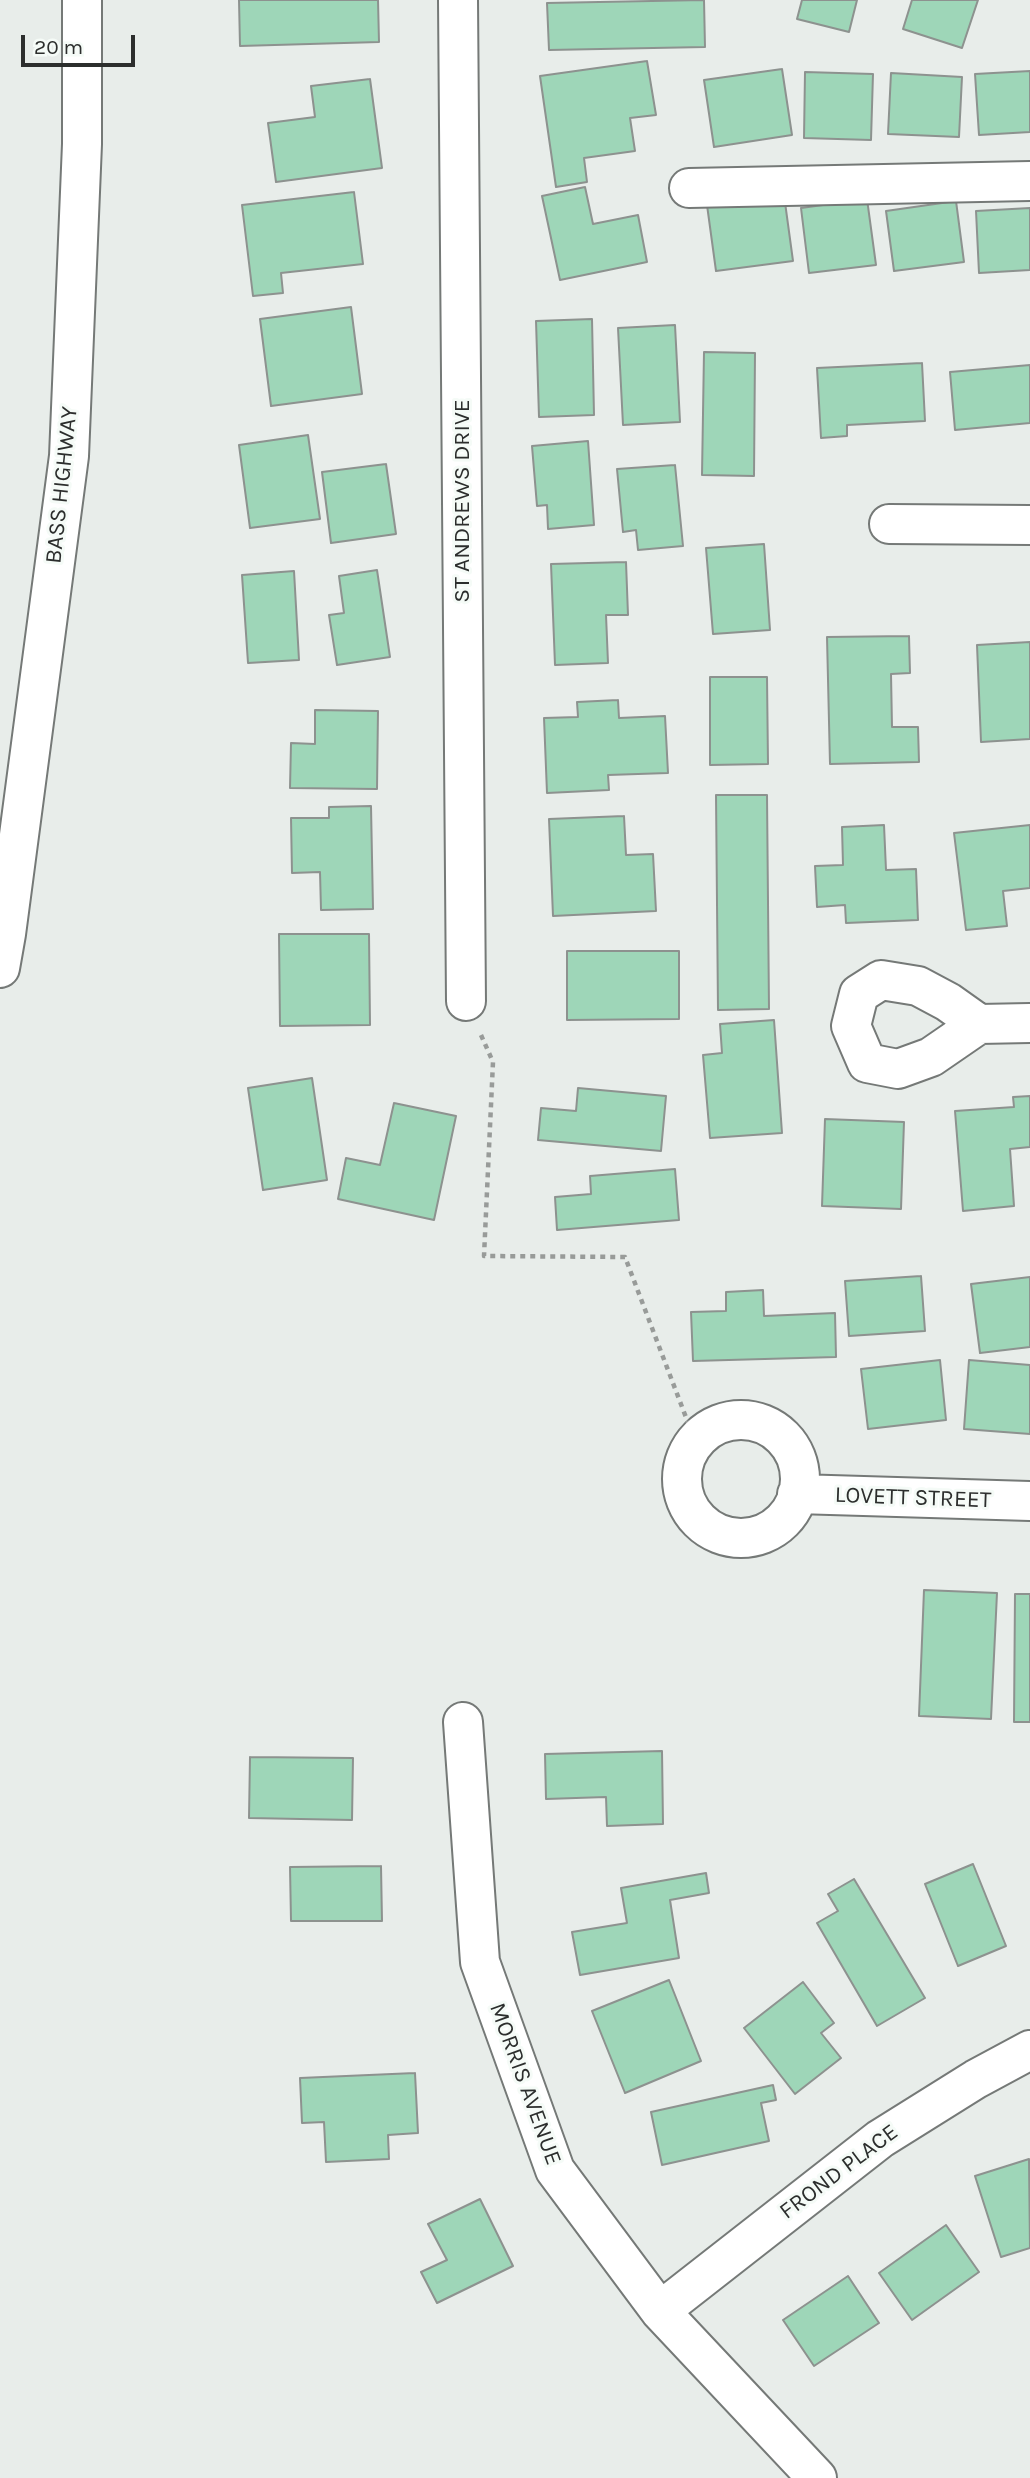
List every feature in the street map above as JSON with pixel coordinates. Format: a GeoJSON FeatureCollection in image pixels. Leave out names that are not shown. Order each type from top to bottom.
{"type":"FeatureCollection","features":[{"type":"Feature","properties":{"kind":"main road","name":"BASS HIGHWAY"},"geometry":{"type":"LineString","coordinates":[[0,968],[69,456],[82,144],[82,0]]}},
{"type":"Feature","properties":{"kind":"main road","name":"ST ANDREWS DRIVE"},"geometry":{"type":"LineString","coordinates":[[458,0],[466,1001]]}},
{"type":"Feature","properties":{"kind":"main road"},"geometry":{"type":"LineString","coordinates":[[689,188],[1030,181]]}},
{"type":"Feature","properties":{"kind":"main road"},"geometry":{"type":"LineString","coordinates":[[889,524],[1030,525]]}},
{"type":"Feature","properties":{"kind":"main road"},"geometry":{"type":"LineString","coordinates":[[979,1024],[1030,1023]]}},
{"type":"Feature","properties":{"kind":"main road"},"geometry":{"type":"LineString","coordinates":[[746,1420],[764,1425],[781,1435],[792,1450],[799,1468],[793,1507],[780,1523],[764,1534],[745,1539],[725,1536],[707,1528],[693,1514],[684,1496],[682,1477],[685,1458],[695,1441],[710,1429],[727,1422],[746,1420]]}},
{"type":"Feature","properties":{"kind":"main road","name":"LOVETT STREET"},"geometry":{"type":"LineString","coordinates":[[797,1494],[1030,1501]]}},
{"type":"Feature","properties":{"kind":"main road","name":"MORRIS AVENUE"},"geometry":{"type":"LineString","coordinates":[[463,1722],[480,1962],[555,2170],[660,2311],[817,2478]]}},
{"type":"Feature","properties":{"kind":"main road","name":"FROND PLACE"},"geometry":{"type":"LineString","coordinates":[[660,2311],[880,2139],[976,2078],[1030,2050]]}},
{"type":"Feature","properties":{"kind":"path"},"geometry":{"type":"LineString","coordinates":[[466,1001],[493,1062],[484,1256],[625,1256],[695,1441]]}},
{"type":"Feature","properties":{"kind":"building"},"geometry":{"type":"Polygon","coordinates":[[[239,0],[378,0],[379,42],[240,46],[239,0]]]}},
{"type":"Feature","properties":{"kind":"building"},"geometry":{"type":"Polygon","coordinates":[[[704,0],[705,47],[549,50],[547,3],[704,0]]]}},
{"type":"Feature","properties":{"kind":"building"},"geometry":{"type":"Polygon","coordinates":[[[802,0],[857,0],[849,32],[797,19],[802,0]]]}},
{"type":"Feature","properties":{"kind":"building"},"geometry":{"type":"Polygon","coordinates":[[[912,0],[978,0],[962,48],[903,29],[912,0]]]}},
{"type":"Feature","properties":{"kind":"building"},"geometry":{"type":"Polygon","coordinates":[[[647,61],[656,115],[630,118],[635,151],[584,158],[587,182],[556,187],[540,76],[647,61]]]}},
{"type":"Feature","properties":{"kind":"building"},"geometry":{"type":"Polygon","coordinates":[[[782,69],[792,135],[714,147],[704,80],[782,69]]]}},
{"type":"Feature","properties":{"kind":"building"},"geometry":{"type":"Polygon","coordinates":[[[1030,71],[1030,132],[979,135],[975,74],[1030,71]]]}},
{"type":"Feature","properties":{"kind":"building"},"geometry":{"type":"Polygon","coordinates":[[[805,72],[873,74],[871,140],[804,138],[805,72]]]}},
{"type":"Feature","properties":{"kind":"building"},"geometry":{"type":"Polygon","coordinates":[[[891,73],[962,77],[959,137],[888,134],[891,73]]]}},
{"type":"Feature","properties":{"kind":"building"},"geometry":{"type":"Polygon","coordinates":[[[370,79],[382,168],[276,182],[268,123],[315,117],[311,86],[370,79]]]}},
{"type":"Feature","properties":{"kind":"building"},"geometry":{"type":"Polygon","coordinates":[[[585,187],[593,224],[638,215],[647,262],[560,280],[542,196],[585,187]]]}},
{"type":"Feature","properties":{"kind":"building"},"geometry":{"type":"Polygon","coordinates":[[[354,192],[363,264],[281,273],[283,293],[253,296],[242,205],[354,192]]]}},
{"type":"Feature","properties":{"kind":"building"},"geometry":{"type":"Polygon","coordinates":[[[784,195],[793,261],[716,271],[707,205],[784,195]]]}},
{"type":"Feature","properties":{"kind":"building"},"geometry":{"type":"Polygon","coordinates":[[[867,199],[876,265],[809,273],[801,208],[867,199]]]}},
{"type":"Feature","properties":{"kind":"building"},"geometry":{"type":"Polygon","coordinates":[[[956,201],[964,262],[894,271],[886,211],[956,201]]]}},
{"type":"Feature","properties":{"kind":"building"},"geometry":{"type":"Polygon","coordinates":[[[1030,208],[1030,270],[979,273],[976,211],[1030,208]]]}},
{"type":"Feature","properties":{"kind":"building"},"geometry":{"type":"Polygon","coordinates":[[[351,307],[362,394],[271,406],[260,319],[351,307]]]}},
{"type":"Feature","properties":{"kind":"building"},"geometry":{"type":"Polygon","coordinates":[[[592,319],[594,415],[539,417],[536,321],[592,319]]]}},
{"type":"Feature","properties":{"kind":"building"},"geometry":{"type":"Polygon","coordinates":[[[675,325],[680,422],[623,425],[618,328],[675,325]]]}},
{"type":"Feature","properties":{"kind":"building"},"geometry":{"type":"Polygon","coordinates":[[[704,352],[755,353],[754,476],[702,475],[704,352]]]}},
{"type":"Feature","properties":{"kind":"building"},"geometry":{"type":"Polygon","coordinates":[[[922,363],[925,421],[847,425],[847,436],[821,438],[817,368],[922,363]]]}},
{"type":"Feature","properties":{"kind":"building"},"geometry":{"type":"Polygon","coordinates":[[[1030,365],[1030,423],[955,430],[950,372],[1030,365]]]}},
{"type":"Feature","properties":{"kind":"building"},"geometry":{"type":"Polygon","coordinates":[[[308,435],[320,519],[250,528],[239,445],[308,435]]]}},
{"type":"Feature","properties":{"kind":"building"},"geometry":{"type":"Polygon","coordinates":[[[588,441],[594,525],[548,529],[547,505],[537,506],[532,446],[588,441]]]}},
{"type":"Feature","properties":{"kind":"building"},"geometry":{"type":"Polygon","coordinates":[[[386,464],[396,534],[331,543],[322,472],[386,464]]]}},
{"type":"Feature","properties":{"kind":"building"},"geometry":{"type":"Polygon","coordinates":[[[675,465],[683,546],[638,550],[636,530],[623,532],[617,469],[675,465]]]}},
{"type":"Feature","properties":{"kind":"building"},"geometry":{"type":"Polygon","coordinates":[[[764,544],[770,630],[713,634],[706,548],[764,544]]]}},
{"type":"Feature","properties":{"kind":"building"},"geometry":{"type":"Polygon","coordinates":[[[626,562],[628,615],[606,615],[608,663],[555,665],[551,564],[626,562]]]}},
{"type":"Feature","properties":{"kind":"building"},"geometry":{"type":"Polygon","coordinates":[[[377,570],[390,657],[337,665],[329,615],[344,613],[339,576],[377,570]]]}},
{"type":"Feature","properties":{"kind":"building"},"geometry":{"type":"Polygon","coordinates":[[[294,571],[299,660],[248,663],[242,575],[294,571]]]}},
{"type":"Feature","properties":{"kind":"building"},"geometry":{"type":"Polygon","coordinates":[[[909,636],[910,673],[891,674],[892,727],[918,727],[919,762],[830,764],[827,637],[909,636]]]}},
{"type":"Feature","properties":{"kind":"building"},"geometry":{"type":"Polygon","coordinates":[[[1030,642],[1030,739],[981,742],[977,645],[1030,642]]]}},
{"type":"Feature","properties":{"kind":"building"},"geometry":{"type":"Polygon","coordinates":[[[710,677],[767,677],[768,764],[710,765],[710,677]]]}},
{"type":"Feature","properties":{"kind":"building"},"geometry":{"type":"Polygon","coordinates":[[[618,700],[619,718],[665,716],[668,773],[608,775],[609,790],[547,793],[544,718],[578,717],[577,702],[618,700]]]}},
{"type":"Feature","properties":{"kind":"building"},"geometry":{"type":"Polygon","coordinates":[[[315,710],[378,711],[377,789],[290,788],[291,743],[315,744],[315,710]]]}},
{"type":"Feature","properties":{"kind":"building"},"geometry":{"type":"Polygon","coordinates":[[[716,795],[767,795],[769,1009],[718,1010],[716,795]]]}},
{"type":"Feature","properties":{"kind":"building"},"geometry":{"type":"Polygon","coordinates":[[[371,806],[373,909],[321,910],[320,872],[292,873],[291,818],[329,818],[329,807],[371,806]]]}},
{"type":"Feature","properties":{"kind":"building"},"geometry":{"type":"Polygon","coordinates":[[[624,816],[626,855],[653,854],[656,911],[553,916],[549,819],[624,816]]]}},
{"type":"Feature","properties":{"kind":"building"},"geometry":{"type":"Polygon","coordinates":[[[884,825],[886,870],[916,869],[918,920],[846,923],[845,905],[817,907],[815,866],[843,865],[842,827],[884,825]]]}},
{"type":"Feature","properties":{"kind":"building"},"geometry":{"type":"Polygon","coordinates":[[[1030,825],[1030,888],[1003,891],[1007,926],[966,930],[954,833],[1030,825]]]}},
{"type":"Feature","properties":{"kind":"building"},"geometry":{"type":"Polygon","coordinates":[[[279,934],[369,934],[370,1025],[280,1026],[279,934]]]}},
{"type":"Feature","properties":{"kind":"building"},"geometry":{"type":"Polygon","coordinates":[[[567,951],[679,951],[679,1019],[567,1020],[567,951]]]}},
{"type":"Feature","properties":{"kind":"building"},"geometry":{"type":"Polygon","coordinates":[[[774,1020],[782,1133],[710,1138],[703,1055],[722,1053],[720,1024],[774,1020]]]}},
{"type":"Feature","properties":{"kind":"building"},"geometry":{"type":"Polygon","coordinates":[[[312,1078],[327,1180],[263,1190],[248,1088],[312,1078]]]}},
{"type":"Feature","properties":{"kind":"building"},"geometry":{"type":"Polygon","coordinates":[[[578,1088],[666,1096],[661,1151],[538,1140],[541,1108],[576,1111],[578,1088]]]}},
{"type":"Feature","properties":{"kind":"building"},"geometry":{"type":"Polygon","coordinates":[[[1030,1096],[1030,1147],[1010,1149],[1014,1206],[963,1211],[955,1111],[1014,1107],[1013,1097],[1030,1096]]]}},
{"type":"Feature","properties":{"kind":"building"},"geometry":{"type":"Polygon","coordinates":[[[394,1103],[456,1116],[434,1220],[338,1199],[346,1158],[380,1165],[394,1103]]]}},
{"type":"Feature","properties":{"kind":"building"},"geometry":{"type":"Polygon","coordinates":[[[825,1119],[904,1122],[901,1209],[822,1206],[825,1119]]]}},
{"type":"Feature","properties":{"kind":"building"},"geometry":{"type":"Polygon","coordinates":[[[675,1169],[679,1220],[557,1230],[555,1197],[591,1194],[590,1176],[675,1169]]]}},
{"type":"Feature","properties":{"kind":"building"},"geometry":{"type":"Polygon","coordinates":[[[921,1276],[925,1331],[849,1336],[845,1281],[921,1276]]]}},
{"type":"Feature","properties":{"kind":"building"},"geometry":{"type":"Polygon","coordinates":[[[1030,1277],[1030,1347],[980,1353],[971,1284],[1030,1277]]]}},
{"type":"Feature","properties":{"kind":"building"},"geometry":{"type":"Polygon","coordinates":[[[763,1290],[764,1316],[835,1313],[836,1357],[693,1361],[691,1312],[726,1311],[726,1292],[763,1290]]]}},
{"type":"Feature","properties":{"kind":"building"},"geometry":{"type":"Polygon","coordinates":[[[940,1360],[946,1420],[868,1429],[861,1369],[940,1360]]]}},
{"type":"Feature","properties":{"kind":"building"},"geometry":{"type":"Polygon","coordinates":[[[969,1360],[1030,1365],[1030,1434],[964,1429],[969,1360]]]}},
{"type":"Feature","properties":{"kind":"building"},"geometry":{"type":"Polygon","coordinates":[[[924,1590],[997,1593],[991,1719],[919,1716],[924,1590]]]}},
{"type":"Feature","properties":{"kind":"building"},"geometry":{"type":"Polygon","coordinates":[[[1015,1594],[1030,1594],[1030,1722],[1014,1722],[1015,1594]]]}},
{"type":"Feature","properties":{"kind":"building"},"geometry":{"type":"Polygon","coordinates":[[[662,1751],[663,1824],[607,1826],[606,1797],[546,1799],[545,1754],[662,1751]]]}},
{"type":"Feature","properties":{"kind":"building"},"geometry":{"type":"Polygon","coordinates":[[[250,1757],[353,1758],[352,1820],[249,1818],[250,1757]]]}},
{"type":"Feature","properties":{"kind":"building"},"geometry":{"type":"Polygon","coordinates":[[[973,1864],[1006,1946],[958,1966],[925,1884],[973,1864]]]}},
{"type":"Feature","properties":{"kind":"building"},"geometry":{"type":"Polygon","coordinates":[[[381,1866],[382,1921],[291,1921],[290,1867],[381,1866]]]}},
{"type":"Feature","properties":{"kind":"building"},"geometry":{"type":"Polygon","coordinates":[[[706,1873],[709,1893],[670,1900],[679,1958],[580,1975],[572,1932],[627,1923],[621,1888],[706,1873]]]}},
{"type":"Feature","properties":{"kind":"building"},"geometry":{"type":"Polygon","coordinates":[[[854,1879],[925,1998],[877,2026],[817,1923],[838,1911],[828,1894],[854,1879]]]}},
{"type":"Feature","properties":{"kind":"building"},"geometry":{"type":"Polygon","coordinates":[[[669,1980],[701,2061],[625,2093],[592,2011],[669,1980]]]}},
{"type":"Feature","properties":{"kind":"building"},"geometry":{"type":"Polygon","coordinates":[[[803,1982],[834,2023],[821,2033],[841,2058],[795,2094],[744,2028],[803,1982]]]}},
{"type":"Feature","properties":{"kind":"building"},"geometry":{"type":"Polygon","coordinates":[[[415,2073],[418,2133],[388,2135],[389,2159],[326,2162],[324,2122],[302,2123],[300,2078],[415,2073]]]}},
{"type":"Feature","properties":{"kind":"building"},"geometry":{"type":"Polygon","coordinates":[[[773,2085],[776,2100],[761,2103],[769,2141],[662,2165],[651,2112],[773,2085]]]}},
{"type":"Feature","properties":{"kind":"building"},"geometry":{"type":"Polygon","coordinates":[[[1029,2159],[1030,2248],[1001,2257],[975,2176],[1029,2159]]]}},
{"type":"Feature","properties":{"kind":"building"},"geometry":{"type":"Polygon","coordinates":[[[480,2199],[513,2266],[437,2303],[421,2272],[447,2260],[428,2224],[480,2199]]]}},
{"type":"Feature","properties":{"kind":"building"},"geometry":{"type":"Polygon","coordinates":[[[946,2225],[979,2272],[912,2320],[879,2273],[946,2225]]]}},
{"type":"Feature","properties":{"kind":"building"},"geometry":{"type":"Polygon","coordinates":[[[848,2276],[879,2323],[814,2366],[783,2320],[848,2276]]]}}]}
